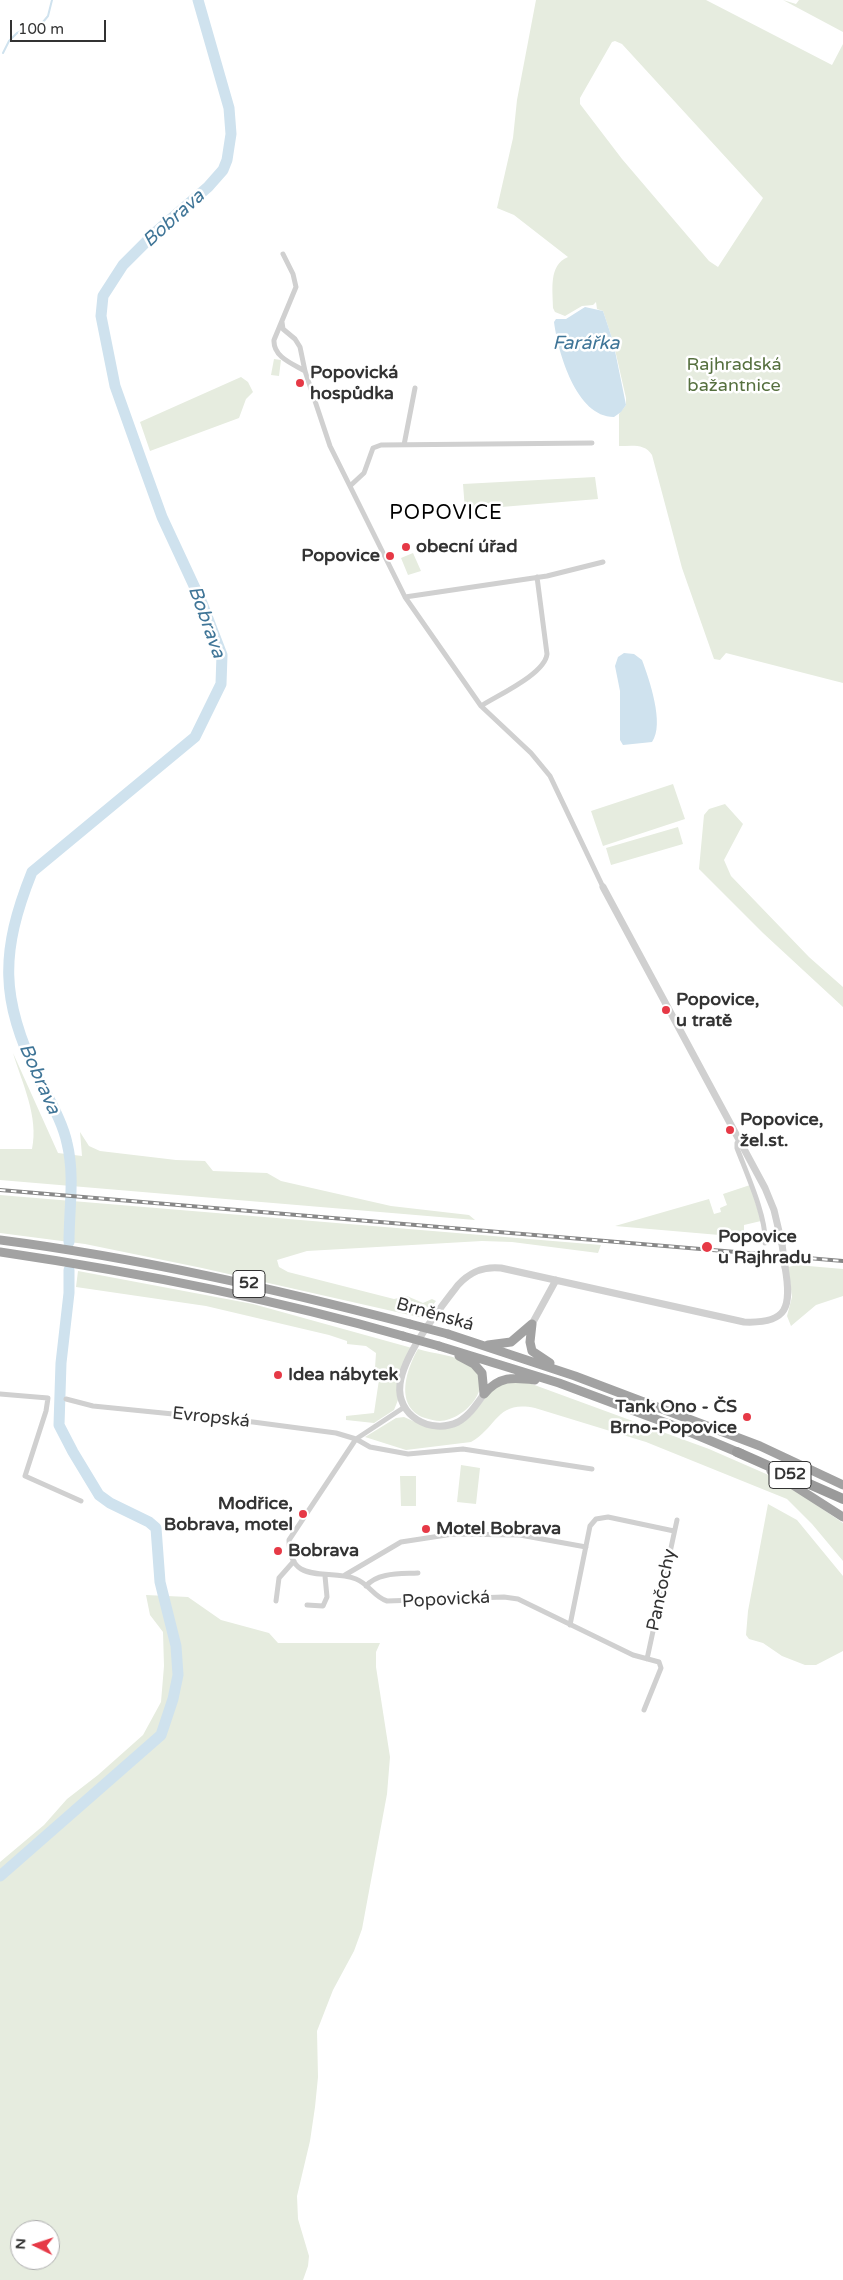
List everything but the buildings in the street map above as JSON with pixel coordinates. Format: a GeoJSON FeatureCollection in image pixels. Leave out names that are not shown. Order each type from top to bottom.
{"type":"FeatureCollection","features":[{"type":"Feature","properties":{"kind":"highway","name":"Brněnská"},"geometry":{"type":"LineString","coordinates":[[0,1240],[85,1252],[291,1293],[448,1334],[574,1376],[760,1446],[843,1485]]}},
{"type":"Feature","properties":{"kind":"highway","name":"Brněnská"},"geometry":{"type":"LineString","coordinates":[[0,1252],[155,1277],[288,1305],[439,1346],[559,1383],[737,1452],[804,1490],[843,1517]]}},
{"type":"Feature","properties":{"kind":"highway"},"geometry":{"type":"LineString","coordinates":[[481,1345],[507,1344],[532,1324]]}},
{"type":"Feature","properties":{"kind":"highway"},"geometry":{"type":"LineString","coordinates":[[532,1324],[530,1345],[534,1353],[574,1376]]}},
{"type":"Feature","properties":{"kind":"highway"},"geometry":{"type":"LineString","coordinates":[[439,1346],[469,1361],[480,1370],[484,1377],[484,1394]]}},
{"type":"Feature","properties":{"kind":"highway"},"geometry":{"type":"LineString","coordinates":[[484,1394],[494,1383],[507,1378],[559,1383]]}},
{"type":"Feature","properties":{"kind":"highway","name":"D52"},"geometry":{"type":"LineString","coordinates":[[737,1452],[843,1499]]}},
{"type":"Feature","properties":{"kind":"street"},"geometry":{"type":"LineString","coordinates":[[283,254],[296,281],[296,287],[274,344],[276,351],[305,371]]}},
{"type":"Feature","properties":{"kind":"street"},"geometry":{"type":"LineString","coordinates":[[282,322],[287,334],[298,343],[322,427],[405,597],[481,706],[531,753],[550,776],[602,887],[740,1140],[774,1210],[782,1244],[789,1294],[787,1304],[778,1317],[763,1323],[744,1322],[496,1267],[477,1270],[467,1276],[447,1299],[408,1361],[400,1386],[404,1408],[410,1415],[425,1422],[448,1425],[465,1417],[484,1394]]}},
{"type":"Feature","properties":{"kind":"street"},"geometry":{"type":"LineString","coordinates":[[276,336],[287,334]]}},
{"type":"Feature","properties":{"kind":"street"},"geometry":{"type":"LineString","coordinates":[[404,445],[415,388]]}},
{"type":"Feature","properties":{"kind":"street"},"geometry":{"type":"LineString","coordinates":[[350,486],[364,473],[373,448],[381,446],[592,443]]}},
{"type":"Feature","properties":{"kind":"street"},"geometry":{"type":"LineString","coordinates":[[405,597],[537,577],[603,562]]}},
{"type":"Feature","properties":{"kind":"street"},"geometry":{"type":"LineString","coordinates":[[481,706],[536,672],[545,663],[547,651],[537,577]]}},
{"type":"Feature","properties":{"kind":"street"},"geometry":{"type":"LineString","coordinates":[[740,1140],[736,1148],[756,1201],[765,1235],[764,1243]]}},
{"type":"Feature","properties":{"kind":"street"},"geometry":{"type":"LineString","coordinates":[[532,1324],[556,1280]]}},
{"type":"Feature","properties":{"kind":"street"},"geometry":{"type":"LineString","coordinates":[[0,1394],[48,1398],[46,1411],[25,1476],[81,1501]]}},
{"type":"Feature","properties":{"kind":"street","name":"Evropská"},"geometry":{"type":"LineString","coordinates":[[66,1399],[93,1406],[253,1422],[336,1433],[356,1439]]}},
{"type":"Feature","properties":{"kind":"street"},"geometry":{"type":"LineString","coordinates":[[404,1408],[356,1439],[289,1540],[294,1561],[308,1572],[325,1576],[345,1575],[401,1542],[453,1534],[520,1535],[586,1547]]}},
{"type":"Feature","properties":{"kind":"street"},"geometry":{"type":"LineString","coordinates":[[356,1439],[370,1447],[408,1454],[463,1449],[592,1469]]}},
{"type":"Feature","properties":{"kind":"street"},"geometry":{"type":"LineString","coordinates":[[570,1625],[590,1526],[596,1519],[608,1517],[674,1531]]}},
{"type":"Feature","properties":{"kind":"street","name":"Pančochy"},"geometry":{"type":"LineString","coordinates":[[647,1659],[677,1520]]}},
{"type":"Feature","properties":{"kind":"street"},"geometry":{"type":"LineString","coordinates":[[276,1601],[279,1578],[294,1561]]}},
{"type":"Feature","properties":{"kind":"street"},"geometry":{"type":"LineString","coordinates":[[366,1586],[374,1578],[381,1576],[418,1573]]}},
{"type":"Feature","properties":{"kind":"street","name":"Popovická"},"geometry":{"type":"LineString","coordinates":[[345,1575],[366,1586],[380,1598],[391,1602],[504,1597],[518,1599],[633,1655],[647,1659]]}},
{"type":"Feature","properties":{"kind":"street"},"geometry":{"type":"LineString","coordinates":[[307,1606],[323,1606],[327,1598],[325,1576]]}},
{"type":"Feature","properties":{"kind":"street"},"geometry":{"type":"LineString","coordinates":[[644,1710],[661,1668],[659,1662],[647,1659]]}},
{"type":"Feature","properties":{"kind":"green space","name":"Rajhradská bažantnice"},"geometry":{"type":"Polygon","coordinates":[[[536,0],[706,0],[832,65],[843,44],[843,683],[726,653],[720,660],[714,659],[682,568],[652,455],[642,447],[619,446],[619,414],[626,405],[626,398],[613,341],[603,311],[597,309],[596,302],[593,305],[582,306],[565,316],[555,312],[553,308],[554,272],[557,266],[568,257],[514,215],[497,208],[513,138],[517,100],[536,0]],[[615,41],[612,42],[580,98],[580,104],[622,159],[709,261],[718,267],[763,198],[622,44],[615,41]]]}},
{"type":"Feature","properties":{"kind":"green space"},"geometry":{"type":"Polygon","coordinates":[[[783,0],[796,4],[799,0],[843,0],[843,32],[783,0]]]}},
{"type":"Feature","properties":{"kind":"green space"},"geometry":{"type":"Polygon","coordinates":[[[274,359],[281,360],[279,376],[271,375],[274,359]]]}},
{"type":"Feature","properties":{"kind":"green space"},"geometry":{"type":"Polygon","coordinates":[[[241,377],[248,382],[253,392],[246,399],[239,418],[150,451],[140,422],[241,377]]]}},
{"type":"Feature","properties":{"kind":"green space"},"geometry":{"type":"Polygon","coordinates":[[[595,477],[598,499],[465,510],[463,484],[595,477]]]}},
{"type":"Feature","properties":{"kind":"green space"},"geometry":{"type":"Polygon","coordinates":[[[413,553],[421,571],[408,575],[401,558],[413,553]]]}},
{"type":"Feature","properties":{"kind":"green space"},"geometry":{"type":"Polygon","coordinates":[[[673,784],[685,819],[603,846],[591,811],[673,784]]]}},
{"type":"Feature","properties":{"kind":"green space"},"geometry":{"type":"Polygon","coordinates":[[[725,804],[743,824],[724,860],[731,876],[809,957],[843,987],[843,1007],[763,933],[699,869],[704,815],[709,809],[725,804]]]}},
{"type":"Feature","properties":{"kind":"green space"},"geometry":{"type":"Polygon","coordinates":[[[678,827],[683,844],[611,865],[606,848],[678,827]]]}},
{"type":"Feature","properties":{"kind":"green space"},"geometry":{"type":"Polygon","coordinates":[[[13,1053],[58,1153],[82,1156],[80,1132],[89,1146],[100,1151],[176,1160],[205,1161],[213,1171],[267,1173],[281,1181],[391,1206],[469,1215],[475,1220],[0,1180],[0,1149],[32,1149],[34,1137],[28,1100],[13,1053]]]}},
{"type":"Feature","properties":{"kind":"green space"},"geometry":{"type":"Polygon","coordinates":[[[750,1185],[761,1221],[744,1225],[744,1242],[732,1241],[731,1236],[615,1226],[709,1199],[714,1214],[721,1212],[720,1208],[727,1205],[723,1194],[750,1185]]]}},
{"type":"Feature","properties":{"kind":"green space"},"geometry":{"type":"Polygon","coordinates":[[[0,1195],[601,1245],[598,1253],[512,1242],[482,1241],[307,1251],[277,1260],[279,1267],[288,1272],[394,1299],[407,1296],[423,1303],[432,1299],[436,1301],[423,1318],[202,1268],[85,1244],[0,1233],[0,1195]]]}},
{"type":"Feature","properties":{"kind":"green space"},"geometry":{"type":"Polygon","coordinates":[[[797,1265],[843,1269],[843,1296],[816,1305],[791,1326],[787,1316],[792,1297],[788,1267],[797,1265]]]}},
{"type":"Feature","properties":{"kind":"green space"},"geometry":{"type":"Polygon","coordinates":[[[78,1271],[253,1304],[412,1348],[398,1379],[398,1400],[394,1410],[374,1423],[346,1420],[346,1416],[374,1413],[380,1373],[375,1368],[376,1353],[366,1346],[347,1344],[347,1341],[329,1335],[206,1306],[76,1287],[78,1271]]]}},
{"type":"Feature","properties":{"kind":"green space"},"geometry":{"type":"Polygon","coordinates":[[[418,1349],[463,1361],[477,1372],[480,1381],[479,1390],[468,1408],[460,1414],[450,1419],[436,1421],[415,1413],[409,1406],[405,1387],[410,1367],[418,1349]]]}},
{"type":"Feature","properties":{"kind":"green space"},"geometry":{"type":"Polygon","coordinates":[[[506,1381],[529,1383],[709,1449],[780,1480],[843,1523],[843,1561],[812,1524],[787,1499],[646,1442],[535,1408],[512,1408],[505,1411],[480,1436],[471,1442],[406,1450],[365,1437],[396,1418],[404,1417],[429,1428],[471,1416],[489,1393],[506,1381]]]}},
{"type":"Feature","properties":{"kind":"green space"},"geometry":{"type":"Polygon","coordinates":[[[461,1465],[480,1468],[476,1504],[457,1502],[461,1465]]]}},
{"type":"Feature","properties":{"kind":"green space"},"geometry":{"type":"Polygon","coordinates":[[[400,1476],[416,1476],[416,1506],[401,1506],[400,1476]]]}},
{"type":"Feature","properties":{"kind":"green space"},"geometry":{"type":"Polygon","coordinates":[[[768,1504],[797,1520],[843,1576],[843,1651],[816,1665],[805,1665],[782,1656],[763,1643],[749,1639],[746,1635],[748,1611],[768,1504]]]}},
{"type":"Feature","properties":{"kind":"green space"},"geometry":{"type":"Polygon","coordinates":[[[146,1595],[188,1597],[221,1620],[269,1633],[278,1643],[380,1643],[376,1652],[376,1667],[390,1757],[387,1794],[362,1929],[354,1951],[333,1990],[317,2031],[318,2077],[315,2107],[310,2141],[297,2196],[298,2219],[309,2256],[308,2266],[303,2280],[0,2280],[0,1862],[44,1825],[67,1799],[98,1775],[143,1735],[161,1702],[164,1666],[163,1632],[150,1615],[146,1595]]]}},
{"type":"Feature","properties":{"kind":"water","name":"Farářka"},"geometry":{"type":"Polygon","coordinates":[[[585,307],[603,311],[613,341],[626,405],[614,417],[601,414],[589,406],[579,395],[571,381],[556,335],[554,322],[556,319],[566,319],[585,307]]]}},
{"type":"Feature","properties":{"kind":"water"},"geometry":{"type":"Polygon","coordinates":[[[624,653],[634,654],[642,660],[648,678],[657,724],[656,734],[652,742],[623,745],[620,740],[620,691],[615,666],[618,657],[624,653]]]}},
{"type":"Feature","properties":{"kind":"waterway"},"geometry":{"type":"LineString","coordinates":[[3,53],[9,41],[17,33],[43,22],[48,16],[52,0]]}},
{"type":"Feature","properties":{"kind":"waterway","name":"Bobrava"},"geometry":{"type":"LineString","coordinates":[[69,1242],[71,1168],[65,1134],[26,1049],[11,999],[9,975],[14,927],[32,872],[195,737],[221,684],[222,655],[202,603],[162,517],[141,459],[115,386],[101,316],[103,296],[123,265],[157,231],[208,187],[223,170],[227,160],[231,134],[229,108],[198,0]]}},
{"type":"Feature","properties":{"kind":"waterway","name":"Bobrava"},"geometry":{"type":"LineString","coordinates":[[0,1876],[161,1735],[173,1699],[178,1675],[176,1646],[160,1582],[156,1528],[149,1522],[110,1503],[99,1495],[59,1425],[61,1363],[69,1293],[69,1270]]}},
{"type":"Feature","properties":{"kind":"railway"},"geometry":{"type":"LineString","coordinates":[[0,1190],[843,1261]]}},
{"type":"Feature","properties":{"kind":"place","name":"Popovická hospůdka"},"geometry":{"type":"Point","coordinates":[300,383]}},
{"type":"Feature","properties":{"kind":"place","name":"obecní úřad"},"geometry":{"type":"Point","coordinates":[406,547]}},
{"type":"Feature","properties":{"kind":"place","name":"Popovice"},"geometry":{"type":"Point","coordinates":[390,556]}},
{"type":"Feature","properties":{"kind":"place","name":"Popovice, u tratě"},"geometry":{"type":"Point","coordinates":[666,1010]}},
{"type":"Feature","properties":{"kind":"place","name":"Popovice, žel.st."},"geometry":{"type":"Point","coordinates":[730,1130]}},
{"type":"Feature","properties":{"kind":"place","name":"Popovice u Rajhradu"},"geometry":{"type":"Point","coordinates":[707,1247]}},
{"type":"Feature","properties":{"kind":"place","name":"Idea nábytek"},"geometry":{"type":"Point","coordinates":[278,1375]}},
{"type":"Feature","properties":{"kind":"place","name":"Tank Ono - ČS Brno-Popovice"},"geometry":{"type":"Point","coordinates":[747,1417]}},
{"type":"Feature","properties":{"kind":"place","name":"Modřice, Bobrava, motel"},"geometry":{"type":"Point","coordinates":[303,1514]}},
{"type":"Feature","properties":{"kind":"place","name":"Motel Bobrava"},"geometry":{"type":"Point","coordinates":[426,1529]}},
{"type":"Feature","properties":{"kind":"place","name":"Bobrava"},"geometry":{"type":"Point","coordinates":[278,1551]}},
{"type":"Feature","properties":{"kind":"district","name":"POPOVICE"},"geometry":{"type":"Point","coordinates":[446,514]}}]}
